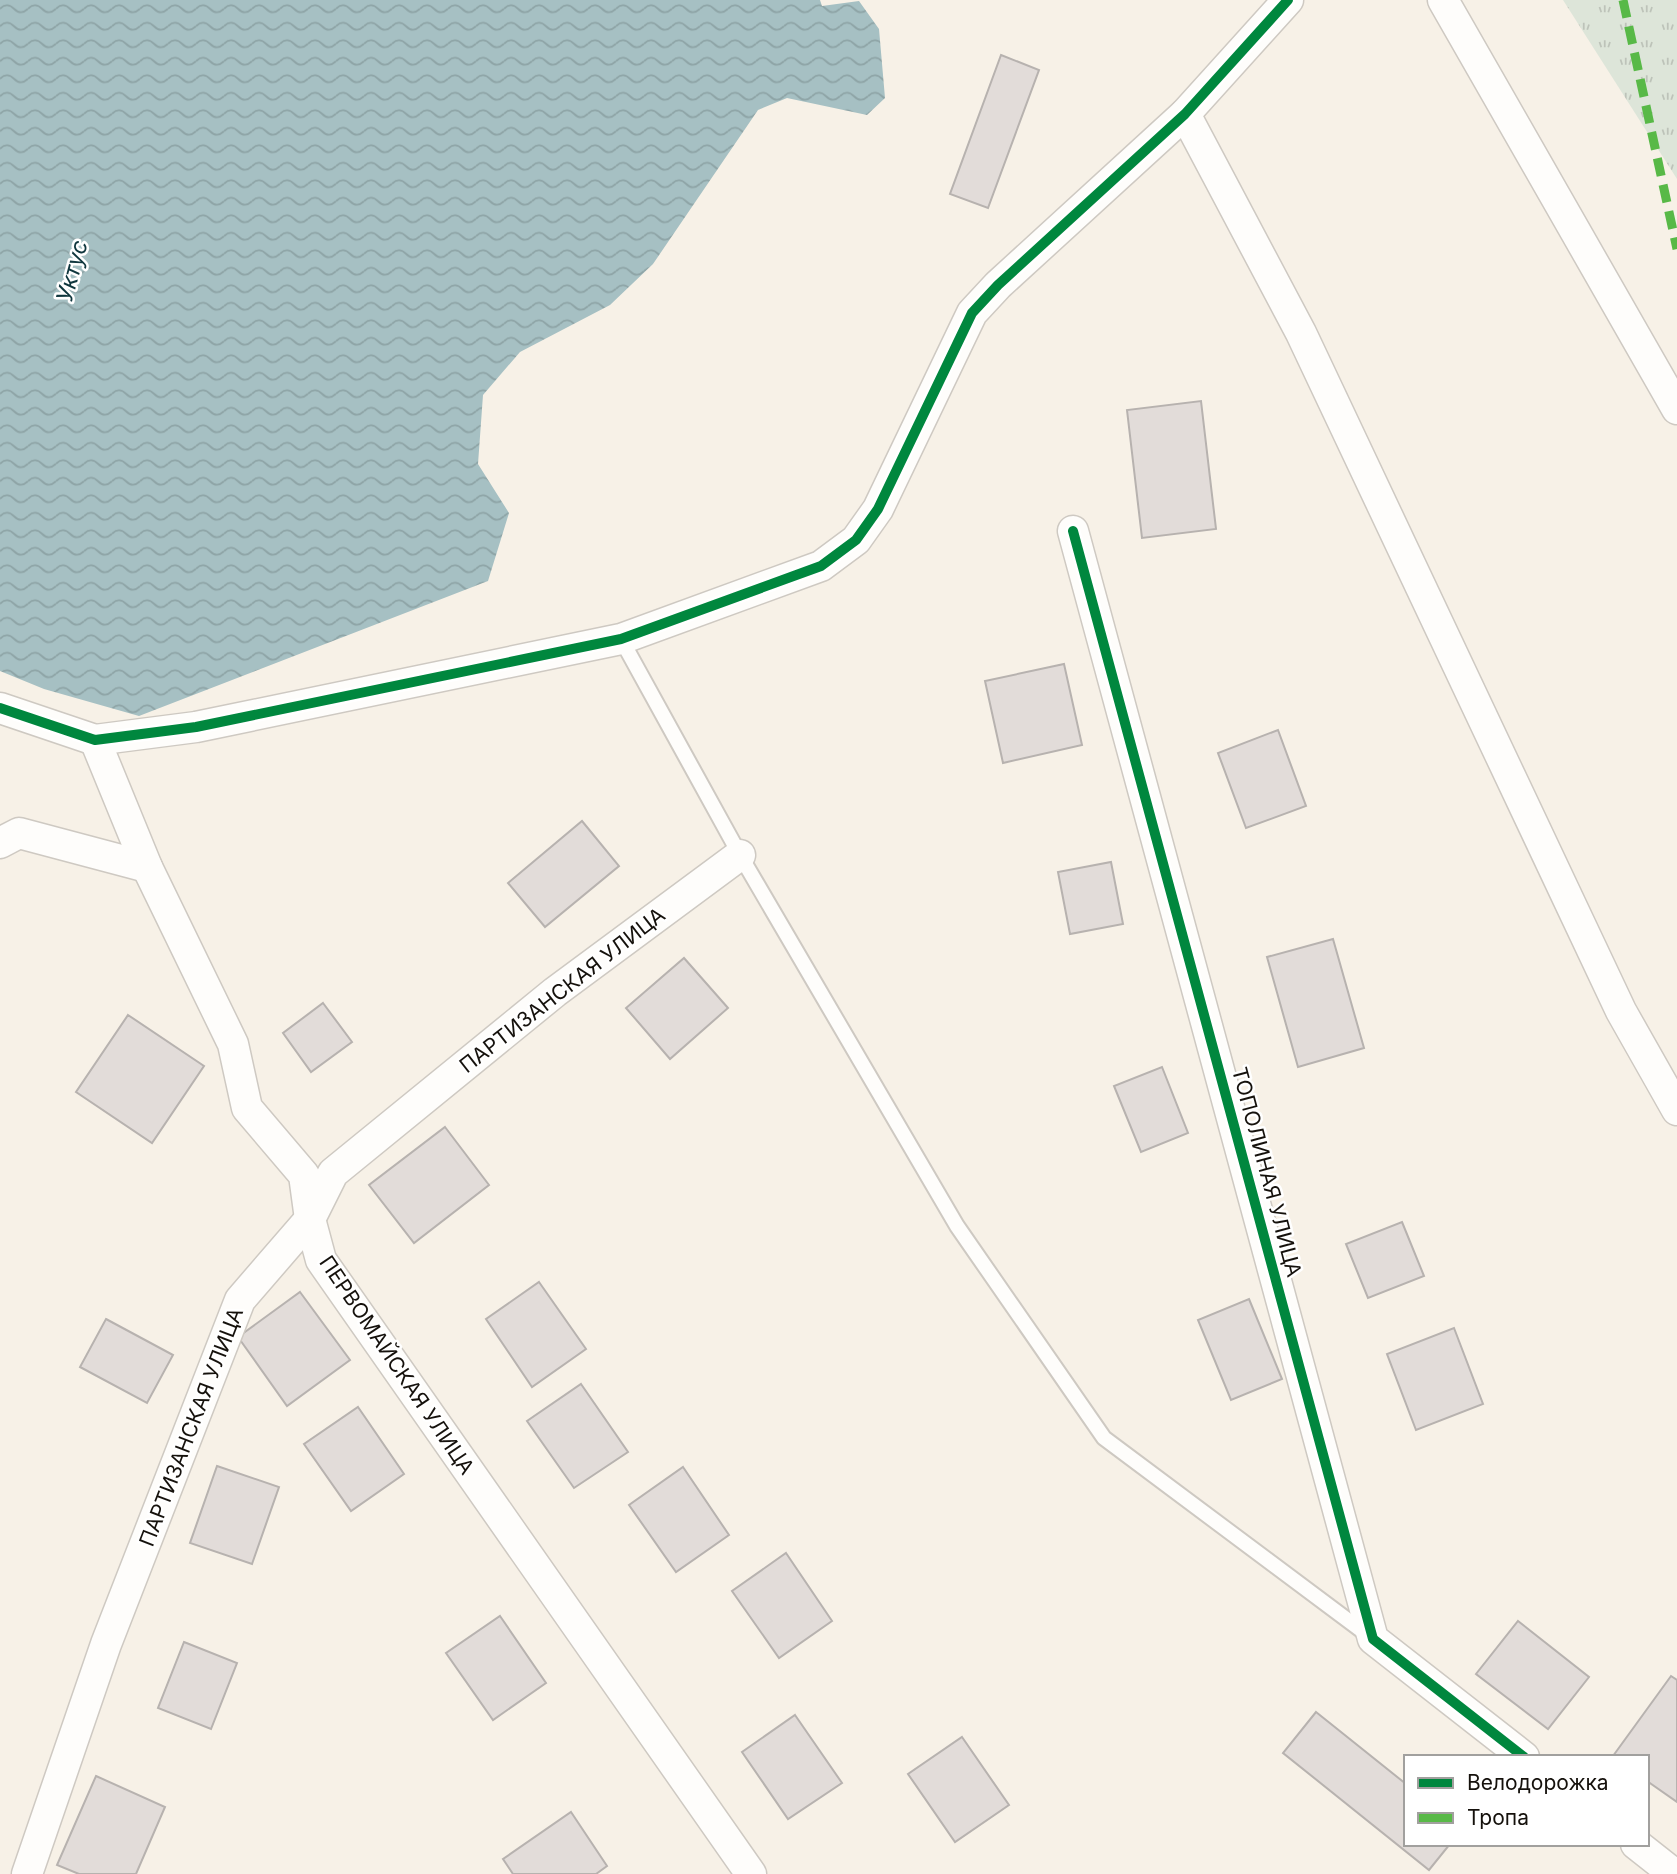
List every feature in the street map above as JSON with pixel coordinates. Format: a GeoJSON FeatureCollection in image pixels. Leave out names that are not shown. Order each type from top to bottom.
{"type":"FeatureCollection","features":[{"type":"Feature","properties":{"kind":"street"},"geometry":{"type":"LineString","coordinates":[[0,708],[94,740],[195,727],[621,639],[821,566],[856,540],[878,509],[971,313],[998,285],[1185,114],[1289,0]]}},
{"type":"Feature","properties":{"kind":"street"},"geometry":{"type":"LineString","coordinates":[[1443,0],[1677,409]]}},
{"type":"Feature","properties":{"kind":"street"},"geometry":{"type":"LineString","coordinates":[[1185,114],[1301,333],[1621,1011],[1677,1110]]}},
{"type":"Feature","properties":{"kind":"street","name":"ТОПОЛИНАЯ УЛИЦА"},"geometry":{"type":"LineString","coordinates":[[1073,531],[1373,1639]]}},
{"type":"Feature","properties":{"kind":"street","name":"ПЕРВОМАЙСКАЯ УЛИЦА"},"geometry":{"type":"LineString","coordinates":[[94,740],[147,867],[233,1044],[247,1108],[304,1175],[310,1219],[321,1260],[751,1874]]}},
{"type":"Feature","properties":{"kind":"street"},"geometry":{"type":"LineString","coordinates":[[0,843],[19,833],[147,867]]}},
{"type":"Feature","properties":{"kind":"street","name":"ПАРТИЗАНСКАЯ УЛИЦА"},"geometry":{"type":"LineString","coordinates":[[27,1874],[106,1644],[240,1300],[310,1219],[333,1172],[555,992],[740,855]]}},
{"type":"Feature","properties":{"kind":"street"},"geometry":{"type":"LineString","coordinates":[[1373,1639],[1521,1755]]}},
{"type":"Feature","properties":{"kind":"street"},"geometry":{"type":"LineString","coordinates":[[1639,1846],[1674,1874]]}},
{"type":"Feature","properties":{"kind":"lane"},"geometry":{"type":"LineString","coordinates":[[621,639],[740,855],[957,1226],[1104,1438],[1373,1639]]}},
{"type":"Feature","properties":{"kind":"green space"},"geometry":{"type":"Polygon","coordinates":[[[1563,0],[1677,0],[1677,179],[1563,0]]]}},
{"type":"Feature","properties":{"kind":"water","name":"Уктус"},"geometry":{"type":"Polygon","coordinates":[[[0,0],[820,0],[822,6],[859,1],[879,29],[885,98],[867,115],[787,98],[758,110],[653,264],[610,305],[520,352],[483,395],[478,464],[509,513],[488,581],[139,716],[44,689],[0,671],[0,0]]]}},
{"type":"Feature","properties":{"kind":"building"},"geometry":{"type":"Polygon","coordinates":[[[1001,55],[1039,70],[988,208],[950,194],[1001,55]]]}},
{"type":"Feature","properties":{"kind":"building"},"geometry":{"type":"Polygon","coordinates":[[[1201,401],[1216,529],[1142,538],[1127,410],[1201,401]]]}},
{"type":"Feature","properties":{"kind":"building"},"geometry":{"type":"Polygon","coordinates":[[[1064,664],[1082,745],[1003,763],[985,681],[1064,664]]]}},
{"type":"Feature","properties":{"kind":"building"},"geometry":{"type":"Polygon","coordinates":[[[1278,730],[1306,806],[1246,828],[1218,753],[1278,730]]]}},
{"type":"Feature","properties":{"kind":"building"},"geometry":{"type":"Polygon","coordinates":[[[582,821],[619,866],[545,927],[508,883],[582,821]]]}},
{"type":"Feature","properties":{"kind":"building"},"geometry":{"type":"Polygon","coordinates":[[[1111,862],[1123,924],[1070,934],[1058,872],[1111,862]]]}},
{"type":"Feature","properties":{"kind":"building"},"geometry":{"type":"Polygon","coordinates":[[[1333,939],[1364,1048],[1298,1067],[1267,957],[1333,939]]]}},
{"type":"Feature","properties":{"kind":"building"},"geometry":{"type":"Polygon","coordinates":[[[684,958],[728,1008],[670,1059],[626,1008],[684,958]]]}},
{"type":"Feature","properties":{"kind":"building"},"geometry":{"type":"Polygon","coordinates":[[[323,1003],[352,1042],[311,1072],[283,1033],[323,1003]]]}},
{"type":"Feature","properties":{"kind":"building"},"geometry":{"type":"Polygon","coordinates":[[[128,1015],[204,1066],[152,1143],[76,1092],[128,1015]]]}},
{"type":"Feature","properties":{"kind":"building"},"geometry":{"type":"Polygon","coordinates":[[[1162,1067],[1188,1133],[1141,1152],[1114,1086],[1162,1067]]]}},
{"type":"Feature","properties":{"kind":"building"},"geometry":{"type":"Polygon","coordinates":[[[445,1127],[489,1185],[414,1243],[369,1185],[445,1127]]]}},
{"type":"Feature","properties":{"kind":"building"},"geometry":{"type":"Polygon","coordinates":[[[1402,1222],[1424,1276],[1368,1298],[1346,1244],[1402,1222]]]}},
{"type":"Feature","properties":{"kind":"building"},"geometry":{"type":"Polygon","coordinates":[[[539,1282],[586,1349],[532,1387],[486,1319],[539,1282]]]}},
{"type":"Feature","properties":{"kind":"building"},"geometry":{"type":"Polygon","coordinates":[[[300,1292],[350,1360],[287,1406],[238,1337],[300,1292]]]}},
{"type":"Feature","properties":{"kind":"building"},"geometry":{"type":"Polygon","coordinates":[[[1249,1299],[1282,1379],[1231,1400],[1198,1320],[1249,1299]]]}},
{"type":"Feature","properties":{"kind":"building"},"geometry":{"type":"Polygon","coordinates":[[[106,1319],[173,1355],[147,1403],[80,1367],[106,1319]]]}},
{"type":"Feature","properties":{"kind":"building"},"geometry":{"type":"Polygon","coordinates":[[[1454,1328],[1483,1404],[1416,1430],[1387,1354],[1454,1328]]]}},
{"type":"Feature","properties":{"kind":"building"},"geometry":{"type":"Polygon","coordinates":[[[581,1384],[628,1452],[574,1488],[527,1421],[581,1384]]]}},
{"type":"Feature","properties":{"kind":"building"},"geometry":{"type":"Polygon","coordinates":[[[358,1407],[404,1474],[351,1511],[304,1444],[358,1407]]]}},
{"type":"Feature","properties":{"kind":"building"},"geometry":{"type":"Polygon","coordinates":[[[217,1466],[279,1487],[252,1564],[190,1543],[217,1466]]]}},
{"type":"Feature","properties":{"kind":"building"},"geometry":{"type":"Polygon","coordinates":[[[683,1467],[729,1535],[676,1572],[629,1505],[683,1467]]]}},
{"type":"Feature","properties":{"kind":"building"},"geometry":{"type":"Polygon","coordinates":[[[786,1553],[832,1621],[779,1658],[732,1591],[786,1553]]]}},
{"type":"Feature","properties":{"kind":"building"},"geometry":{"type":"Polygon","coordinates":[[[500,1616],[546,1683],[493,1720],[446,1653],[500,1616]]]}},
{"type":"Feature","properties":{"kind":"building"},"geometry":{"type":"Polygon","coordinates":[[[1518,1621],[1589,1677],[1548,1729],[1476,1674],[1518,1621]]]}},
{"type":"Feature","properties":{"kind":"building"},"geometry":{"type":"Polygon","coordinates":[[[184,1642],[237,1663],[211,1729],[158,1708],[184,1642]]]}},
{"type":"Feature","properties":{"kind":"building"},"geometry":{"type":"Polygon","coordinates":[[[1671,1676],[1677,1680],[1677,1802],[1649,1782],[1649,1755],[1614,1755],[1671,1676]]]}},
{"type":"Feature","properties":{"kind":"building"},"geometry":{"type":"Polygon","coordinates":[[[1316,1712],[1404,1782],[1404,1846],[1448,1846],[1429,1870],[1283,1753],[1316,1712]]]}},
{"type":"Feature","properties":{"kind":"building"},"geometry":{"type":"Polygon","coordinates":[[[795,1715],[842,1783],[788,1819],[742,1752],[795,1715]]]}},
{"type":"Feature","properties":{"kind":"building"},"geometry":{"type":"Polygon","coordinates":[[[962,1737],[1009,1805],[955,1842],[908,1774],[962,1737]]]}},
{"type":"Feature","properties":{"kind":"building"},"geometry":{"type":"Polygon","coordinates":[[[96,1776],[165,1807],[136,1874],[79,1874],[57,1865],[96,1776]]]}},
{"type":"Feature","properties":{"kind":"building"},"geometry":{"type":"Polygon","coordinates":[[[571,1812],[607,1866],[596,1874],[513,1874],[503,1859],[571,1812]]]}},
{"type":"Feature","properties":{"kind":"marked path"},"geometry":{"type":"LineString","coordinates":[[1623,0],[1677,249]]}},
{"type":"Feature","properties":{"kind":"cycle path"},"geometry":{"type":"LineString","coordinates":[[0,708],[95,740],[196,727],[621,639],[821,566],[856,540],[878,509],[972,313],[998,285],[1185,114],[1288,0]]}},
{"type":"Feature","properties":{"kind":"cycle path"},"geometry":{"type":"LineString","coordinates":[[1073,531],[1373,1639],[1521,1755]]}}]}
